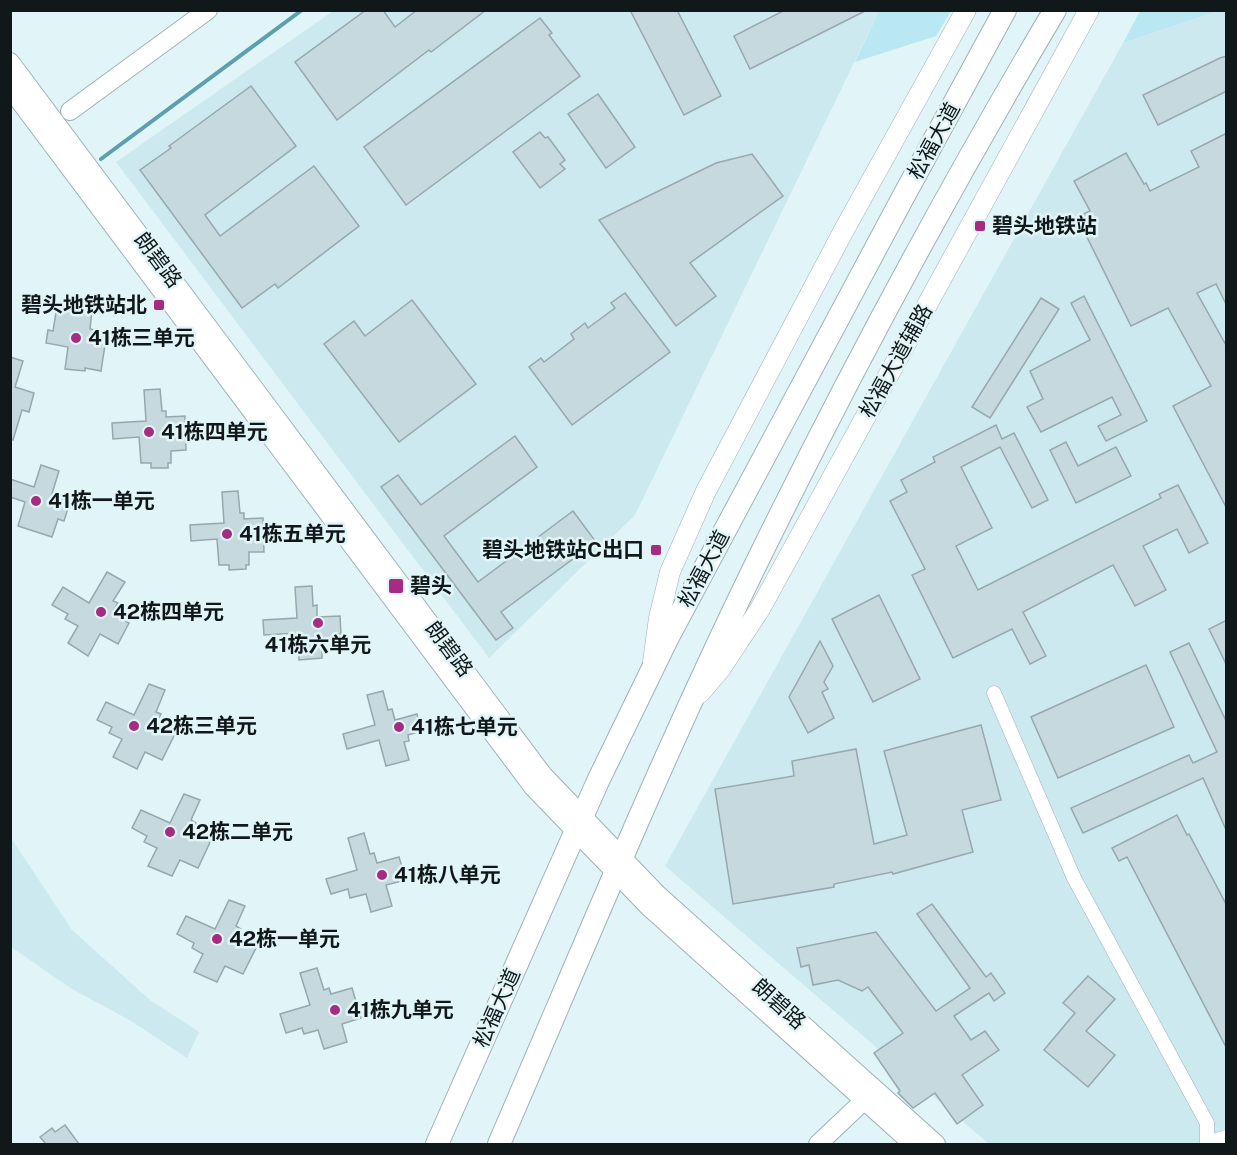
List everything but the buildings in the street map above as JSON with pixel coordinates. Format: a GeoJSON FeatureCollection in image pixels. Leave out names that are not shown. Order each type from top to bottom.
{"type":"FeatureCollection","features":[{"type":"Feature","properties":{"kind":"main road"},"geometry":{"type":"LineString","coordinates":[[652,671],[658,618],[669,572],[705,491],[844,231],[966,10]]}},
{"type":"Feature","properties":{"kind":"main road","name":"松福大道"},"geometry":{"type":"LineString","coordinates":[[437,1144],[579,824],[652,671],[852,291],[1005,10]]}},
{"type":"Feature","properties":{"kind":"main road","name":"松福大道"},"geometry":{"type":"LineString","coordinates":[[499,1144],[690,704],[755,565],[835,406],[934,223],[1055,10]]}},
{"type":"Feature","properties":{"kind":"main road"},"geometry":{"type":"LineString","coordinates":[[1035,45],[1066,10]]}},
{"type":"Feature","properties":{"kind":"main road","name":"松福大道辅路"},"geometry":{"type":"LineString","coordinates":[[690,704],[721,668],[760,609],[1089,10]]}},
{"type":"Feature","properties":{"kind":"street"},"geometry":{"type":"LineString","coordinates":[[70,111],[208,10]]}},
{"type":"Feature","properties":{"kind":"street","name":"朗碧路"},"geometry":{"type":"LineString","coordinates":[[10,62],[579,824]]}},
{"type":"Feature","properties":{"kind":"street","name":"朗碧路"},"geometry":{"type":"LineString","coordinates":[[10,88],[533,788],[579,824],[619,865],[649,907],[869,1096],[936,1144]]}},
{"type":"Feature","properties":{"kind":"street"},"geometry":{"type":"LineString","coordinates":[[994,693],[1074,878],[1207,1123],[1208,1144],[1227,1137]]}},
{"type":"Feature","properties":{"kind":"street"},"geometry":{"type":"LineString","coordinates":[[818,1144],[869,1096]]}},
{"type":"Feature","properties":{"kind":"street","name":"朗碧路"},"geometry":{"type":"LineString","coordinates":[[869,1096],[913,1144]]}},
{"type":"Feature","properties":{"kind":"shaded area"},"geometry":{"type":"Polygon","coordinates":[[[879,10],[951,11],[936,36],[855,62],[879,10]]]}},
{"type":"Feature","properties":{"kind":"shaded area"},"geometry":{"type":"Polygon","coordinates":[[[1140,10],[1218,11],[1123,43],[1140,10]]]}},
{"type":"Feature","properties":{"kind":"shaded area"},"geometry":{"type":"Polygon","coordinates":[[[333,11],[879,11],[635,515],[489,658],[116,162],[333,11]]]}},
{"type":"Feature","properties":{"kind":"shaded area"},"geometry":{"type":"Polygon","coordinates":[[[1218,11],[1226,11],[1225,1144],[989,1144],[665,866],[1123,43],[1218,11]]]}},
{"type":"Feature","properties":{"kind":"shaded area"},"geometry":{"type":"Polygon","coordinates":[[[11,838],[72,930],[150,1000],[199,1032],[187,1058],[131,1021],[72,989],[11,947],[11,838]]]}},
{"type":"Feature","properties":{"kind":"waterway"},"geometry":{"type":"LineString","coordinates":[[101,159],[302,10]]}},
{"type":"Feature","properties":{"kind":"place","name":"碧头地铁站"},"geometry":{"type":"Point","coordinates":[980,226]}},
{"type":"Feature","properties":{"kind":"place","name":"碧头地铁站北"},"geometry":{"type":"Point","coordinates":[159,305]}},
{"type":"Feature","properties":{"kind":"place","name":"41栋三单元"},"geometry":{"type":"Point","coordinates":[76,338]}},
{"type":"Feature","properties":{"kind":"place","name":"41栋四单元"},"geometry":{"type":"Point","coordinates":[149,432]}},
{"type":"Feature","properties":{"kind":"place","name":"41栋一单元"},"geometry":{"type":"Point","coordinates":[36,501]}},
{"type":"Feature","properties":{"kind":"place","name":"41栋五单元"},"geometry":{"type":"Point","coordinates":[227,534]}},
{"type":"Feature","properties":{"kind":"place","name":"碧头地铁站C出口"},"geometry":{"type":"Point","coordinates":[656,550]}},
{"type":"Feature","properties":{"kind":"place","name":"碧头"},"geometry":{"type":"Point","coordinates":[396,586]}},
{"type":"Feature","properties":{"kind":"place","name":"42栋四单元"},"geometry":{"type":"Point","coordinates":[101,612]}},
{"type":"Feature","properties":{"kind":"place","name":"41栋六单元"},"geometry":{"type":"Point","coordinates":[318,623]}},
{"type":"Feature","properties":{"kind":"place","name":"42栋三单元"},"geometry":{"type":"Point","coordinates":[134,726]}},
{"type":"Feature","properties":{"kind":"place","name":"41栋七单元"},"geometry":{"type":"Point","coordinates":[399,727]}},
{"type":"Feature","properties":{"kind":"place","name":"42栋二单元"},"geometry":{"type":"Point","coordinates":[170,832]}},
{"type":"Feature","properties":{"kind":"place","name":"41栋八单元"},"geometry":{"type":"Point","coordinates":[382,875]}},
{"type":"Feature","properties":{"kind":"place","name":"42栋一单元"},"geometry":{"type":"Point","coordinates":[217,939]}},
{"type":"Feature","properties":{"kind":"place","name":"41栋九单元"},"geometry":{"type":"Point","coordinates":[335,1010]}}]}
